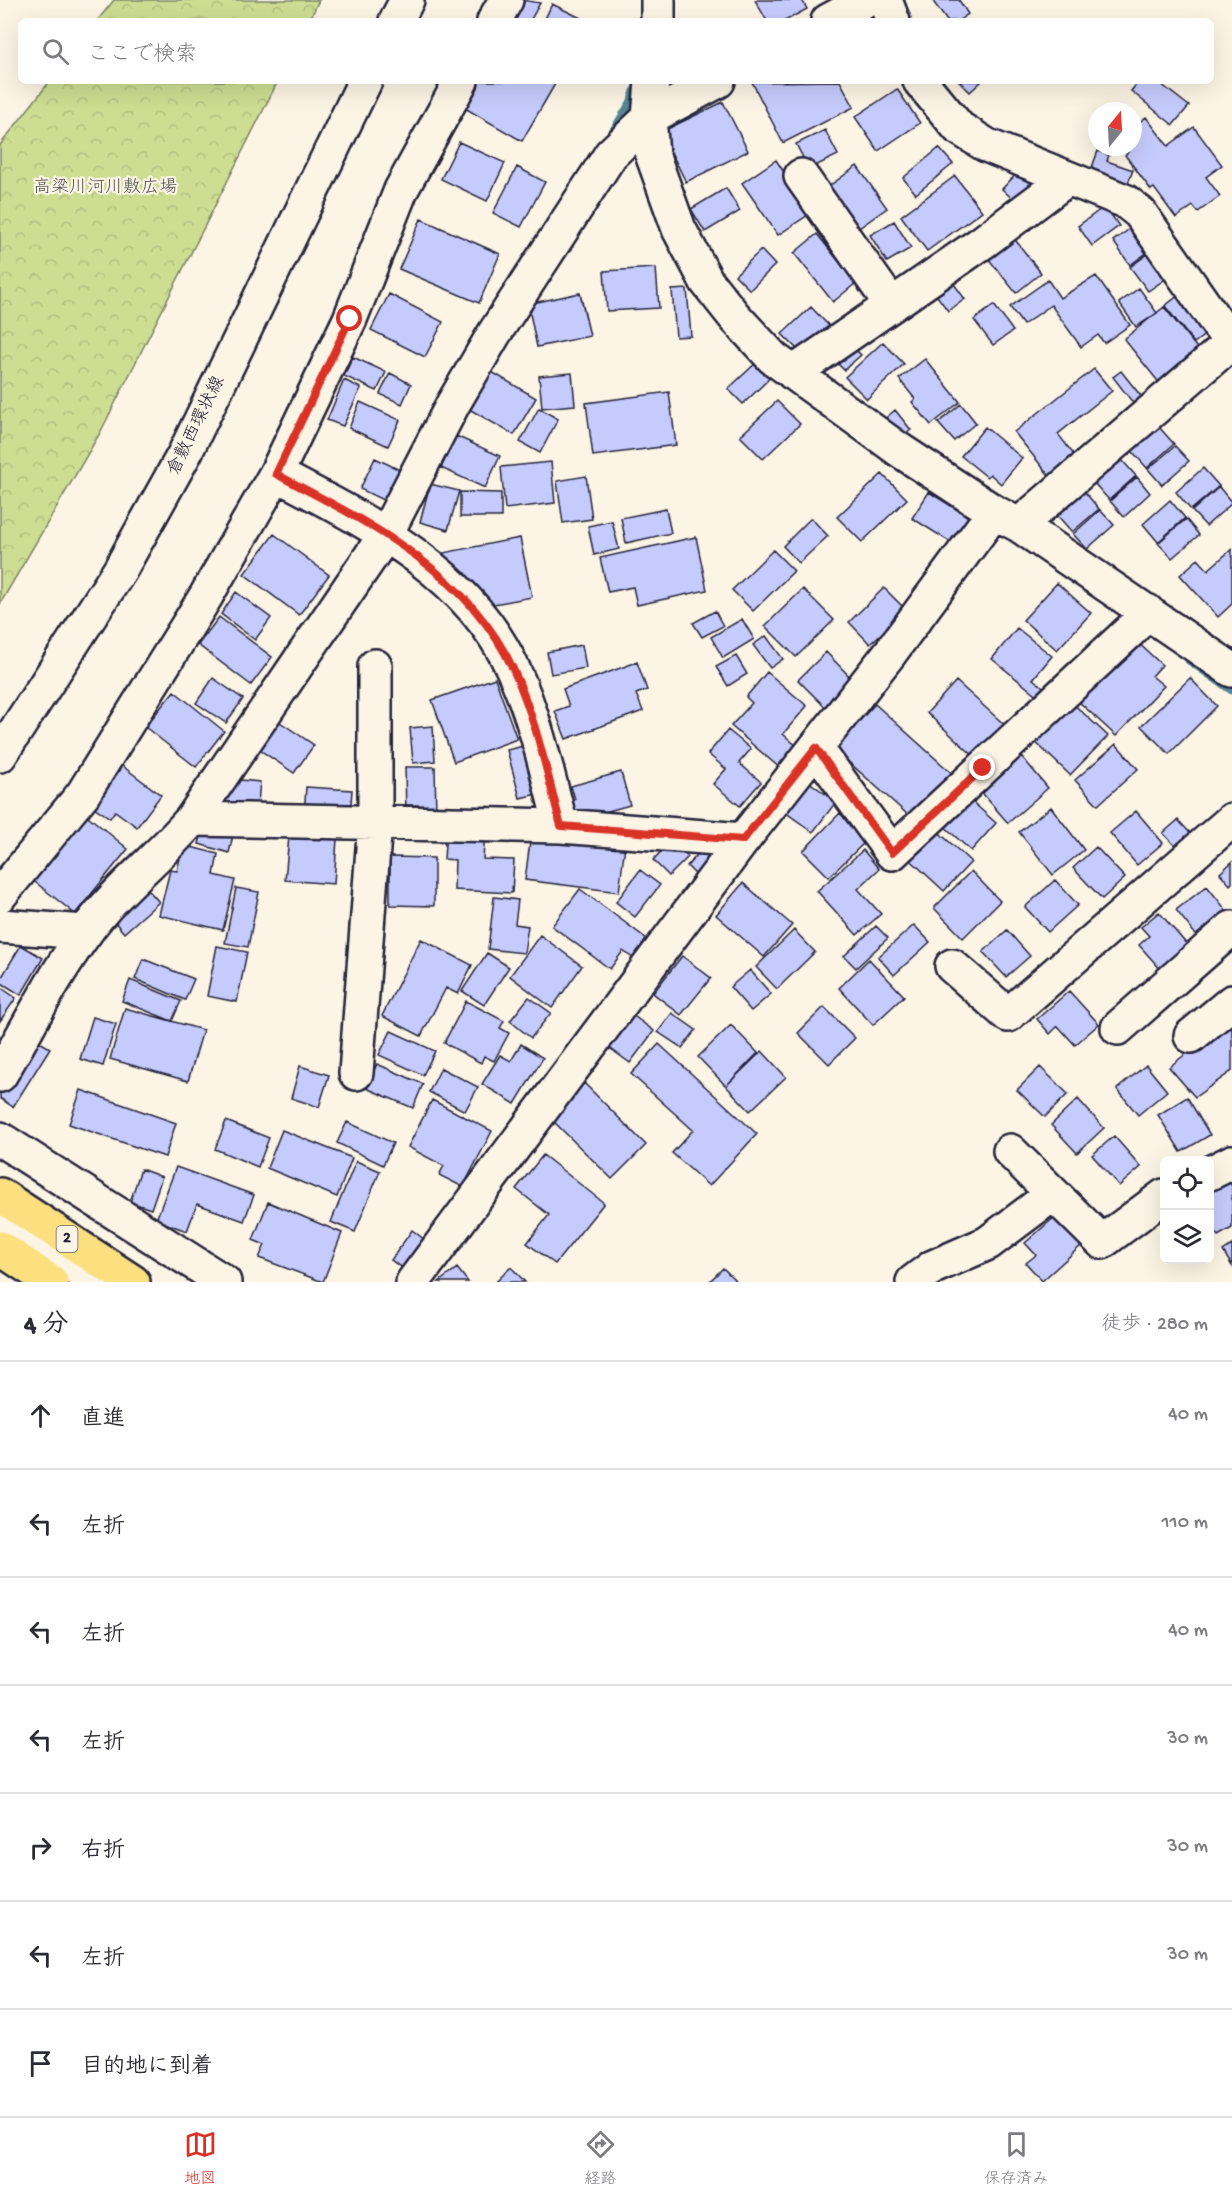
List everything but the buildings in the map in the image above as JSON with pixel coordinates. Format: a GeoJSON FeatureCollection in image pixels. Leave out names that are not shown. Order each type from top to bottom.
{"type":"FeatureCollection","features":[{"type":"Feature","properties":{"kind":"highway","name":"2"},"geometry":{"type":"LineString","coordinates":[[0,1195],[133,1282]]}},
{"type":"Feature","properties":{"kind":"highway"},"geometry":{"type":"LineString","coordinates":[[0,1248],[51,1282]]}},
{"type":"Feature","properties":{"kind":"highway"},"geometry":{"type":"LineString","coordinates":[[0,1265],[25,1282]]}},
{"type":"Feature","properties":{"kind":"street"},"geometry":{"type":"LineString","coordinates":[[397,18],[406,0]]}},
{"type":"Feature","properties":{"kind":"street"},"geometry":{"type":"LineString","coordinates":[[496,18],[506,0]]}},
{"type":"Feature","properties":{"kind":"street"},"geometry":{"type":"LineString","coordinates":[[658,0],[658,18]]}},
{"type":"Feature","properties":{"kind":"street"},"geometry":{"type":"LineString","coordinates":[[834,18],[867,0]]}},
{"type":"Feature","properties":{"kind":"street"},"geometry":{"type":"LineString","coordinates":[[885,0],[892,18]]}},
{"type":"Feature","properties":{"kind":"street","name":"倉敷西環状線"},"geometry":{"type":"LineString","coordinates":[[0,754],[120,570],[185,453],[364,84]]}},
{"type":"Feature","properties":{"kind":"street"},"geometry":{"type":"LineString","coordinates":[[0,895],[83,794],[206,596],[276,474],[350,319],[401,190],[459,84]]}},
{"type":"Feature","properties":{"kind":"street"},"geometry":{"type":"LineString","coordinates":[[652,84],[649,118],[652,154],[679,229],[706,282],[772,358],[1139,620],[1232,670]]}},
{"type":"Feature","properties":{"kind":"street"},"geometry":{"type":"LineString","coordinates":[[0,1075],[77,931],[192,819],[380,530],[494,334],[611,154],[649,118],[711,84]]}},
{"type":"Feature","properties":{"kind":"street"},"geometry":{"type":"LineString","coordinates":[[413,1282],[743,840],[997,520],[1232,343],[1140,213],[1125,201],[986,145],[959,128],[922,84]]}},
{"type":"Feature","properties":{"kind":"street"},"geometry":{"type":"LineString","coordinates":[[801,176],[891,303]]}},
{"type":"Feature","properties":{"kind":"street"},"geometry":{"type":"LineString","coordinates":[[793,373],[891,303],[983,242],[1067,178]]}},
{"type":"Feature","properties":{"kind":"street"},"geometry":{"type":"LineString","coordinates":[[276,474],[380,530],[432,568],[458,592],[489,629],[513,668],[532,715],[561,826]]}},
{"type":"Feature","properties":{"kind":"street"},"geometry":{"type":"LineString","coordinates":[[816,748],[892,853],[1139,620]]}},
{"type":"Feature","properties":{"kind":"street"},"geometry":{"type":"LineString","coordinates":[[356,1073],[375,822],[375,666]]}},
{"type":"Feature","properties":{"kind":"street"},"geometry":{"type":"LineString","coordinates":[[192,819],[561,826],[743,840]]}},
{"type":"Feature","properties":{"kind":"street"},"geometry":{"type":"LineString","coordinates":[[952,966],[1008,1015],[1232,820]]}},
{"type":"Feature","properties":{"kind":"street"},"geometry":{"type":"LineString","coordinates":[[0,926],[77,931]]}},
{"type":"Feature","properties":{"kind":"street"},"geometry":{"type":"LineString","coordinates":[[1118,1028],[1232,928]]}},
{"type":"Feature","properties":{"kind":"street"},"geometry":{"type":"LineString","coordinates":[[1191,1036],[1232,1002]]}},
{"type":"Feature","properties":{"kind":"street"},"geometry":{"type":"LineString","coordinates":[[0,1139],[224,1282]]}},
{"type":"Feature","properties":{"kind":"street"},"geometry":{"type":"LineString","coordinates":[[1010,1151],[1102,1242],[1160,1199]]}},
{"type":"Feature","properties":{"kind":"street"},"geometry":{"type":"LineString","coordinates":[[1214,1171],[1232,1162]]}},
{"type":"Feature","properties":{"kind":"street"},"geometry":{"type":"LineString","coordinates":[[913,1282],[933,1267],[988,1242],[1053,1194]]}},
{"type":"Feature","properties":{"kind":"street"},"geometry":{"type":"LineString","coordinates":[[0,1221],[87,1276],[103,1282]]}},
{"type":"Feature","properties":{"kind":"green space"},"geometry":{"type":"Polygon","coordinates":[[[114,0],[319,0],[310,18],[99,18],[114,0]]]}},
{"type":"Feature","properties":{"kind":"green space","name":"高梁川河川敷広場"},"geometry":{"type":"Polygon","coordinates":[[[48,84],[276,84],[100,433],[0,604],[0,145],[48,84]]]}},
{"type":"Feature","properties":{"kind":"waterway"},"geometry":{"type":"LineString","coordinates":[[611,135],[631,103],[638,84]]}},
{"type":"Feature","properties":{"kind":"waterway"},"geometry":{"type":"LineString","coordinates":[[1189,660],[1232,690]]}},
{"type":"Feature","properties":{"kind":"route"},"geometry":{"type":"LineString","coordinates":[[350,319],[276,474],[386,534],[432,568],[458,592],[489,629],[513,668],[532,715],[561,826],[743,840],[816,748],[892,853],[983,768]]}}]}
